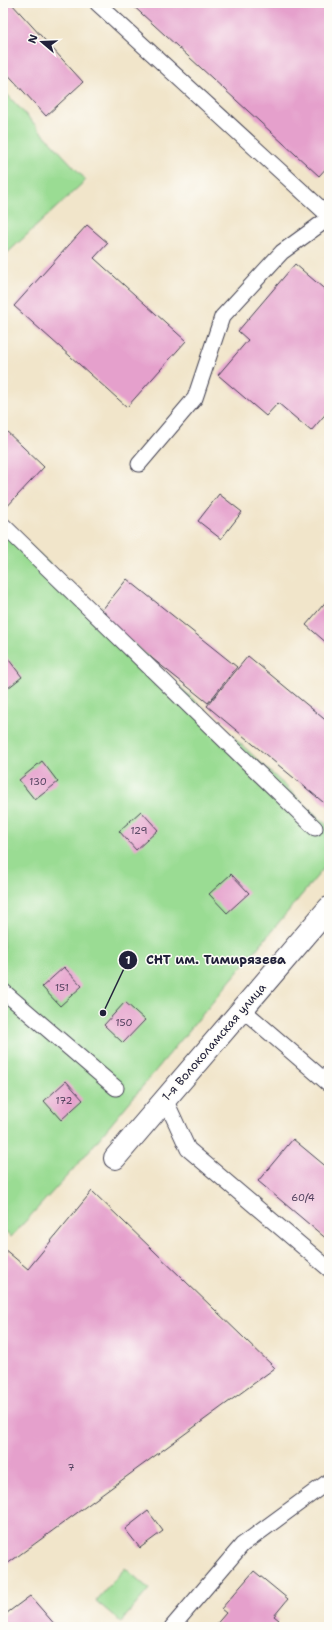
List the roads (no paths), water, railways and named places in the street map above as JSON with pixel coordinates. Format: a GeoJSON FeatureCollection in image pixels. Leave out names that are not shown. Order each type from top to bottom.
{"type":"FeatureCollection","features":[{"type":"Feature","properties":{"kind":"street","name":"1-я Волоколамская улица"},"geometry":{"type":"LineString","coordinates":[[115,1158],[329,908]]}},
{"type":"Feature","properties":{"kind":"lane"},"geometry":{"type":"LineString","coordinates":[[97,3],[329,217],[282,252],[222,317],[195,398],[139,464]]}},
{"type":"Feature","properties":{"kind":"lane"},"geometry":{"type":"LineString","coordinates":[[3,525],[315,828]]}},
{"type":"Feature","properties":{"kind":"lane"},"geometry":{"type":"LineString","coordinates":[[3,992],[116,1088]]}},
{"type":"Feature","properties":{"kind":"lane"},"geometry":{"type":"LineString","coordinates":[[242,1009],[329,1084]]}},
{"type":"Feature","properties":{"kind":"lane"},"geometry":{"type":"LineString","coordinates":[[165,1099],[188,1148],[329,1268]]}},
{"type":"Feature","properties":{"kind":"lane"},"geometry":{"type":"LineString","coordinates":[[172,1627],[242,1545],[329,1481]]}},
{"type":"Feature","properties":{"kind":"place","name":"СНТ им. Тимирязева"},"geometry":{"type":"Point","coordinates":[103,1013]}}]}
